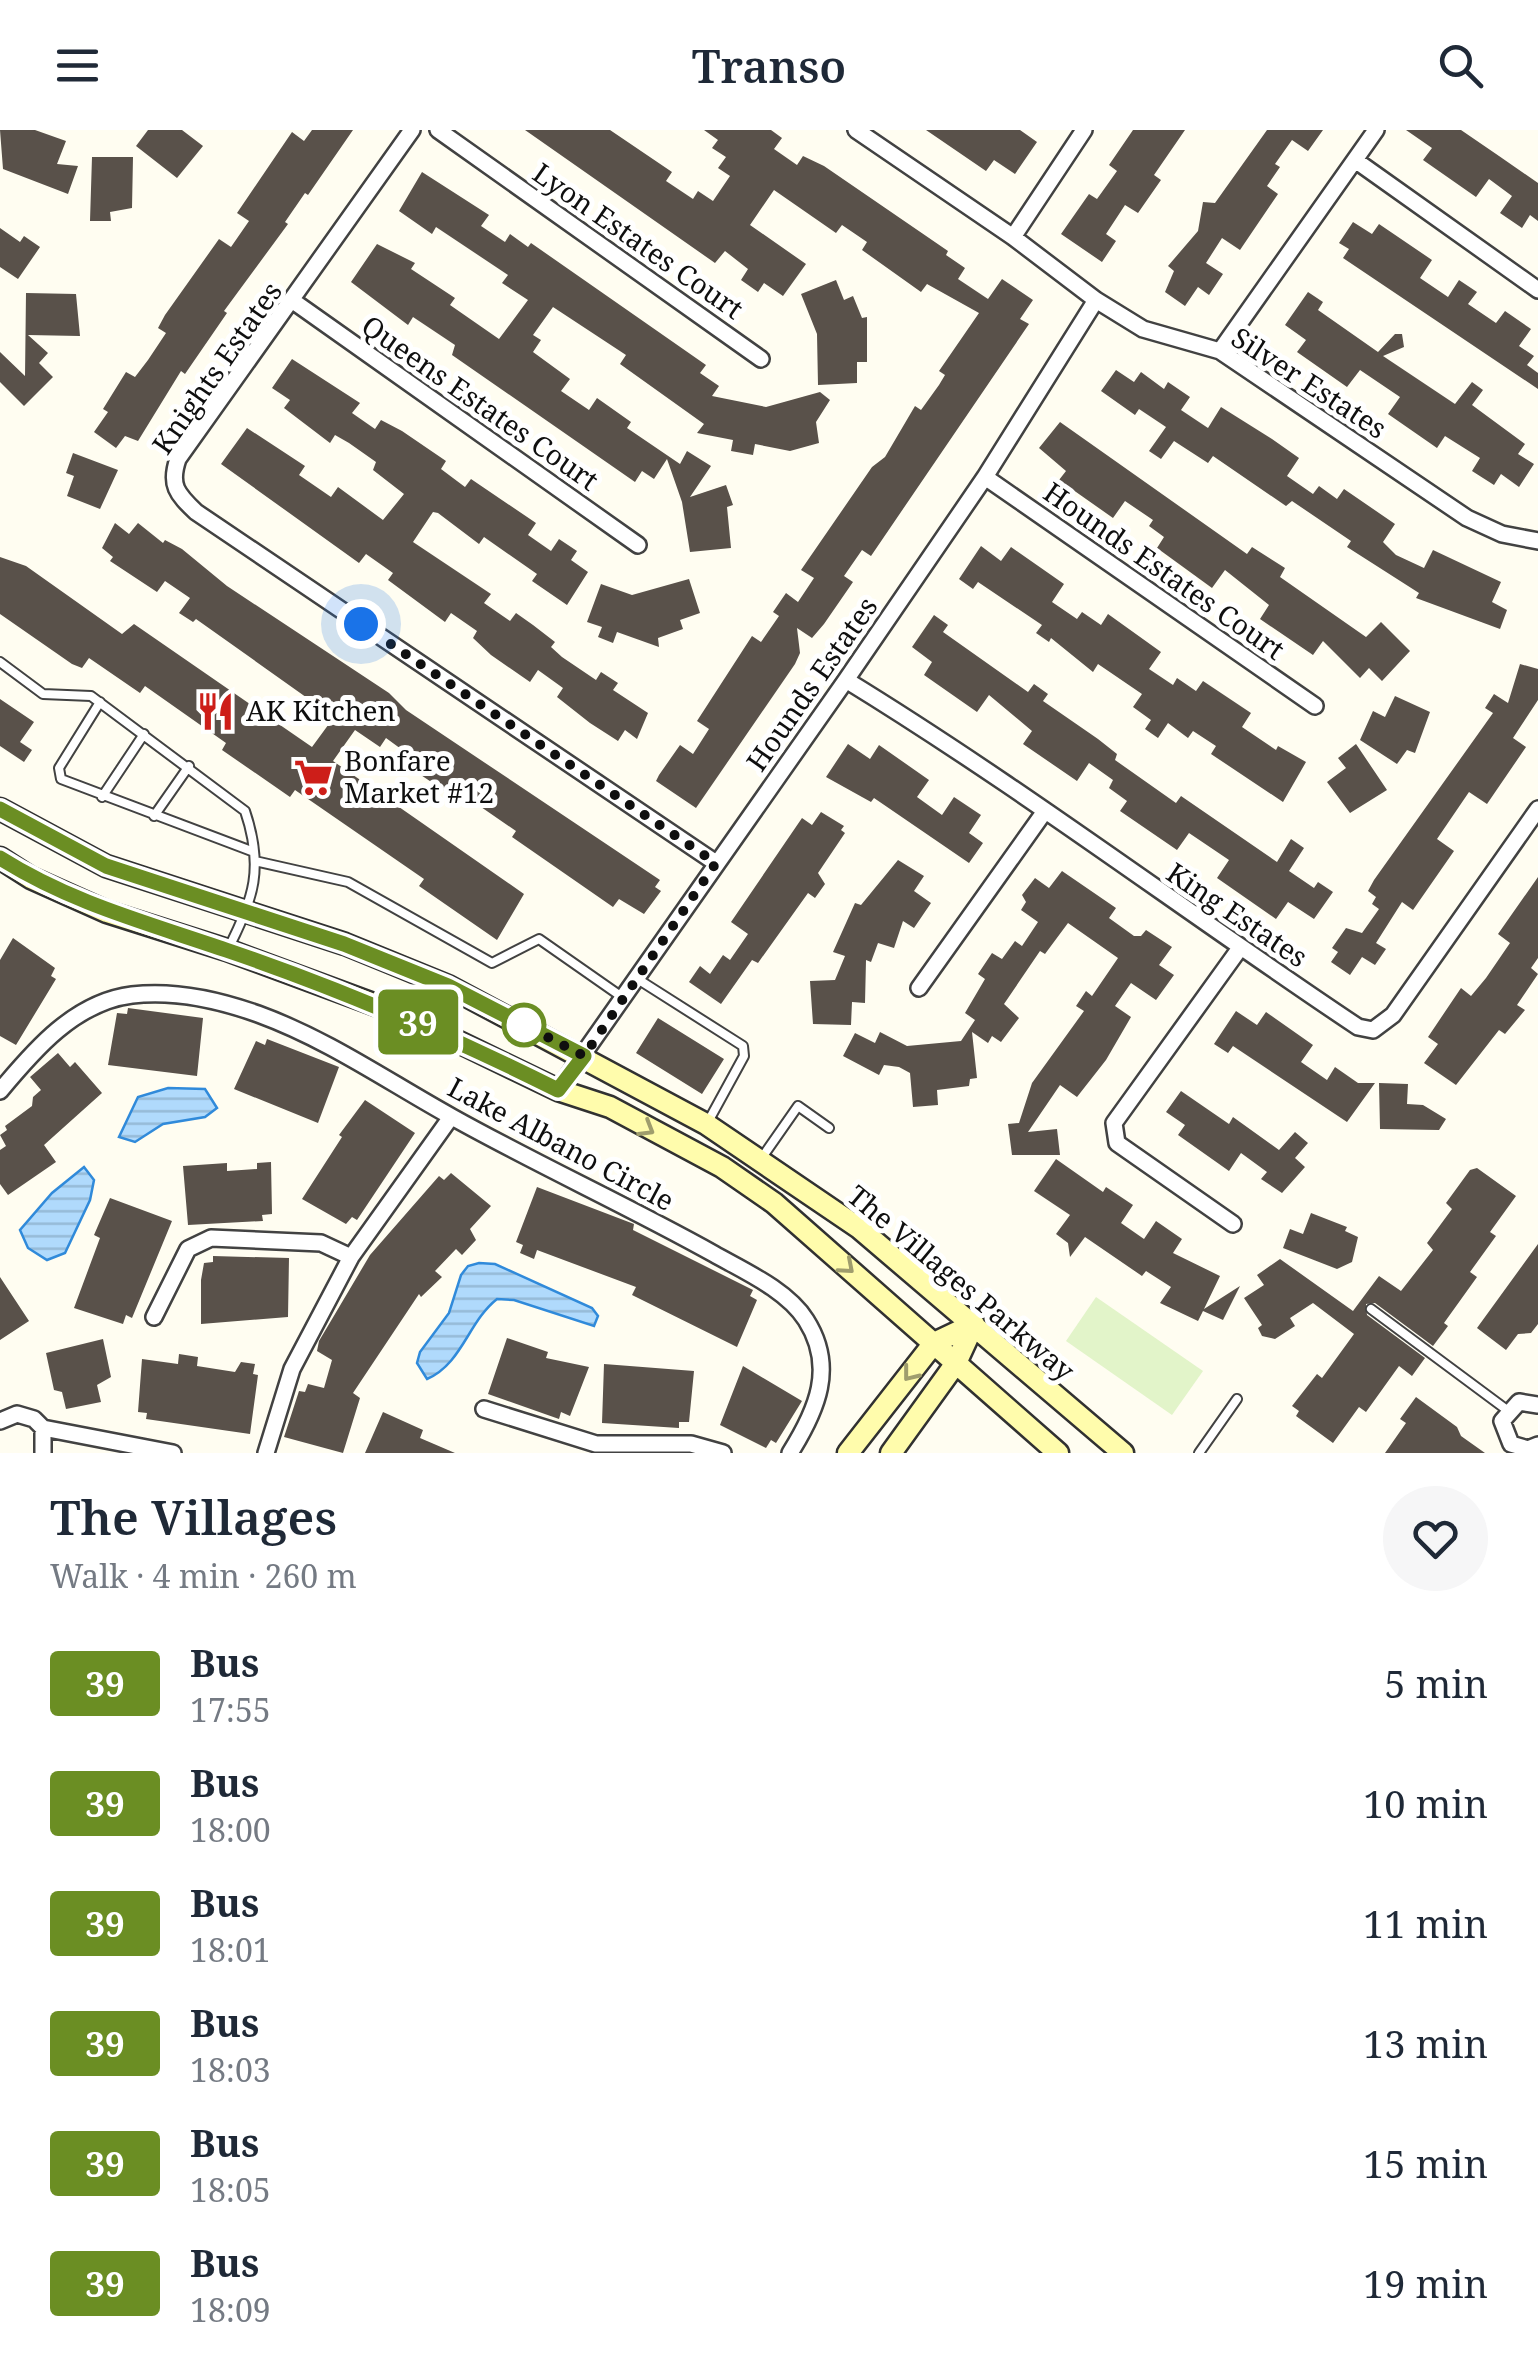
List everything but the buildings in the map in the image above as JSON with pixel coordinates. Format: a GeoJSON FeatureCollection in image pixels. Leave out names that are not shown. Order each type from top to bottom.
{"type":"FeatureCollection","features":[{"type":"Feature","properties":{"kind":"street","name":"Knights Estates"},"geometry":{"type":"LineString","coordinates":[[412,130],[178,459],[172,477],[177,493],[196,512],[716,863]]}},
{"type":"Feature","properties":{"kind":"street","name":"Lyon Estates Court"},"geometry":{"type":"LineString","coordinates":[[438,130],[761,359]]}},
{"type":"Feature","properties":{"kind":"street","name":"Silver Estates"},"geometry":{"type":"LineString","coordinates":[[856,130],[1013,237],[1096,300],[1144,329],[1220,351],[1468,518],[1502,534],[1538,541]]}},
{"type":"Feature","properties":{"kind":"street"},"geometry":{"type":"LineString","coordinates":[[1013,237],[1084,130]]}},
{"type":"Feature","properties":{"kind":"street"},"geometry":{"type":"LineString","coordinates":[[1220,351],[1376,130]]}},
{"type":"Feature","properties":{"kind":"street"},"geometry":{"type":"LineString","coordinates":[[1355,160],[1538,290]]}},
{"type":"Feature","properties":{"kind":"street","name":"Hounds Estates"},"geometry":{"type":"LineString","coordinates":[[558,1090],[846,680],[984,477],[1096,300]]}},
{"type":"Feature","properties":{"kind":"street","name":"Queens Estates Court"},"geometry":{"type":"LineString","coordinates":[[293,301],[638,545]]}},
{"type":"Feature","properties":{"kind":"street","name":"Hounds Estates Court"},"geometry":{"type":"LineString","coordinates":[[984,477],[1315,706]]}},
{"type":"Feature","properties":{"kind":"street","name":"King Estates"},"geometry":{"type":"LineString","coordinates":[[846,680],[1045,811],[1358,1027],[1373,1030],[1393,1015],[1538,809]]}},
{"type":"Feature","properties":{"kind":"street","name":"The Villages Parkway"},"geometry":{"type":"LineString","coordinates":[[0,809],[106,866],[248,911],[448,986],[706,1124],[859,1228],[1120,1452]]}},
{"type":"Feature","properties":{"kind":"street"},"geometry":{"type":"LineString","coordinates":[[919,988],[1045,811]]}},
{"type":"Feature","properties":{"kind":"street"},"geometry":{"type":"LineString","coordinates":[[0,858],[31,878],[106,912],[227,950],[403,1015],[558,1090],[610,1108],[722,1167],[774,1203],[1058,1453]]}},
{"type":"Feature","properties":{"kind":"street"},"geometry":{"type":"LineString","coordinates":[[1232,1224],[1117,1143],[1114,1123],[1240,948]]}},
{"type":"Feature","properties":{"kind":"street","name":"Lake Albano Circle"},"geometry":{"type":"LineString","coordinates":[[0,1091],[39,1043],[85,1012],[130,995],[194,996],[258,1014],[346,1051],[451,1116],[627,1205],[762,1281],[804,1316],[822,1359],[821,1391],[813,1416],[790,1453]]}},
{"type":"Feature","properties":{"kind":"street"},"geometry":{"type":"LineString","coordinates":[[266,1453],[292,1369],[351,1257],[451,1116]]}},
{"type":"Feature","properties":{"kind":"street"},"geometry":{"type":"LineString","coordinates":[[154,1317],[188,1249],[211,1238],[321,1243],[351,1257]]}},
{"type":"Feature","properties":{"kind":"street"},"geometry":{"type":"LineString","coordinates":[[848,1453],[934,1344],[974,1324]]}},
{"type":"Feature","properties":{"kind":"street"},"geometry":{"type":"LineString","coordinates":[[891,1453],[956,1364],[974,1324]]}},
{"type":"Feature","properties":{"kind":"street"},"geometry":{"type":"LineString","coordinates":[[1537,1404],[1519,1402],[1507,1410],[1502,1430],[1510,1449],[1538,1446]]}},
{"type":"Feature","properties":{"kind":"street"},"geometry":{"type":"LineString","coordinates":[[484,1409],[596,1444],[691,1444],[723,1453]]}},
{"type":"Feature","properties":{"kind":"street"},"geometry":{"type":"LineString","coordinates":[[1,1418],[18,1414],[34,1419],[43,1428],[173,1453]]}},
{"type":"Feature","properties":{"kind":"street"},"geometry":{"type":"LineString","coordinates":[[42,1453],[43,1428]]}},
{"type":"Feature","properties":{"kind":"lane"},"geometry":{"type":"LineString","coordinates":[[0,662],[43,694],[91,696],[245,811],[256,881],[248,911],[227,950]]}},
{"type":"Feature","properties":{"kind":"lane"},"geometry":{"type":"LineString","coordinates":[[100,702],[59,768],[61,779],[254,856],[348,882],[492,963],[539,938],[622,997]]}},
{"type":"Feature","properties":{"kind":"lane"},"geometry":{"type":"LineString","coordinates":[[102,797],[144,734]]}},
{"type":"Feature","properties":{"kind":"lane"},"geometry":{"type":"LineString","coordinates":[[154,816],[189,766]]}},
{"type":"Feature","properties":{"kind":"lane"},"geometry":{"type":"LineString","coordinates":[[636,977],[743,1046],[744,1056],[706,1124]]}},
{"type":"Feature","properties":{"kind":"lane"},"geometry":{"type":"LineString","coordinates":[[760,1159],[798,1106],[829,1128]]}},
{"type":"Feature","properties":{"kind":"lane"},"geometry":{"type":"LineString","coordinates":[[1372,1309],[1507,1410]]}},
{"type":"Feature","properties":{"kind":"lane"},"geometry":{"type":"LineString","coordinates":[[1199,1453],[1236,1399]]}},
{"type":"Feature","properties":{"kind":"green space"},"geometry":{"type":"Polygon","coordinates":[[[1096,1297],[1203,1371],[1172,1415],[1066,1341],[1096,1297]]]}},
{"type":"Feature","properties":{"kind":"water"},"geometry":{"type":"Polygon","coordinates":[[[168,1088],[205,1089],[217,1108],[205,1117],[163,1124],[135,1142],[119,1137],[138,1097],[168,1088]]]}},
{"type":"Feature","properties":{"kind":"water"},"geometry":{"type":"Polygon","coordinates":[[[84,1167],[94,1180],[90,1200],[65,1253],[47,1260],[28,1248],[20,1230],[52,1193],[84,1167]]]}},
{"type":"Feature","properties":{"kind":"water"},"geometry":{"type":"Polygon","coordinates":[[[495,1264],[592,1308],[598,1316],[594,1326],[514,1300],[497,1299],[449,1363],[427,1379],[417,1363],[420,1352],[449,1313],[461,1275],[468,1266],[495,1264]]]}},
{"type":"Feature","properties":{"kind":"bus line","name":"39"},"geometry":{"type":"LineString","coordinates":[[0,809],[106,866],[344,944],[448,986],[584,1056],[558,1090],[403,1015],[227,950],[106,912],[31,878],[0,858]]}},
{"type":"Feature","properties":{"kind":"place","name":"AK Kitchen"},"geometry":{"type":"Point","coordinates":[216,711]}},
{"type":"Feature","properties":{"kind":"place","name":"Bonfare Market #12"},"geometry":{"type":"Point","coordinates":[314,777]}},
{"type":"Feature","properties":{"kind":"route"},"geometry":{"type":"LineString","coordinates":[[361,624],[716,863],[584,1056],[524,1025]]}}]}
